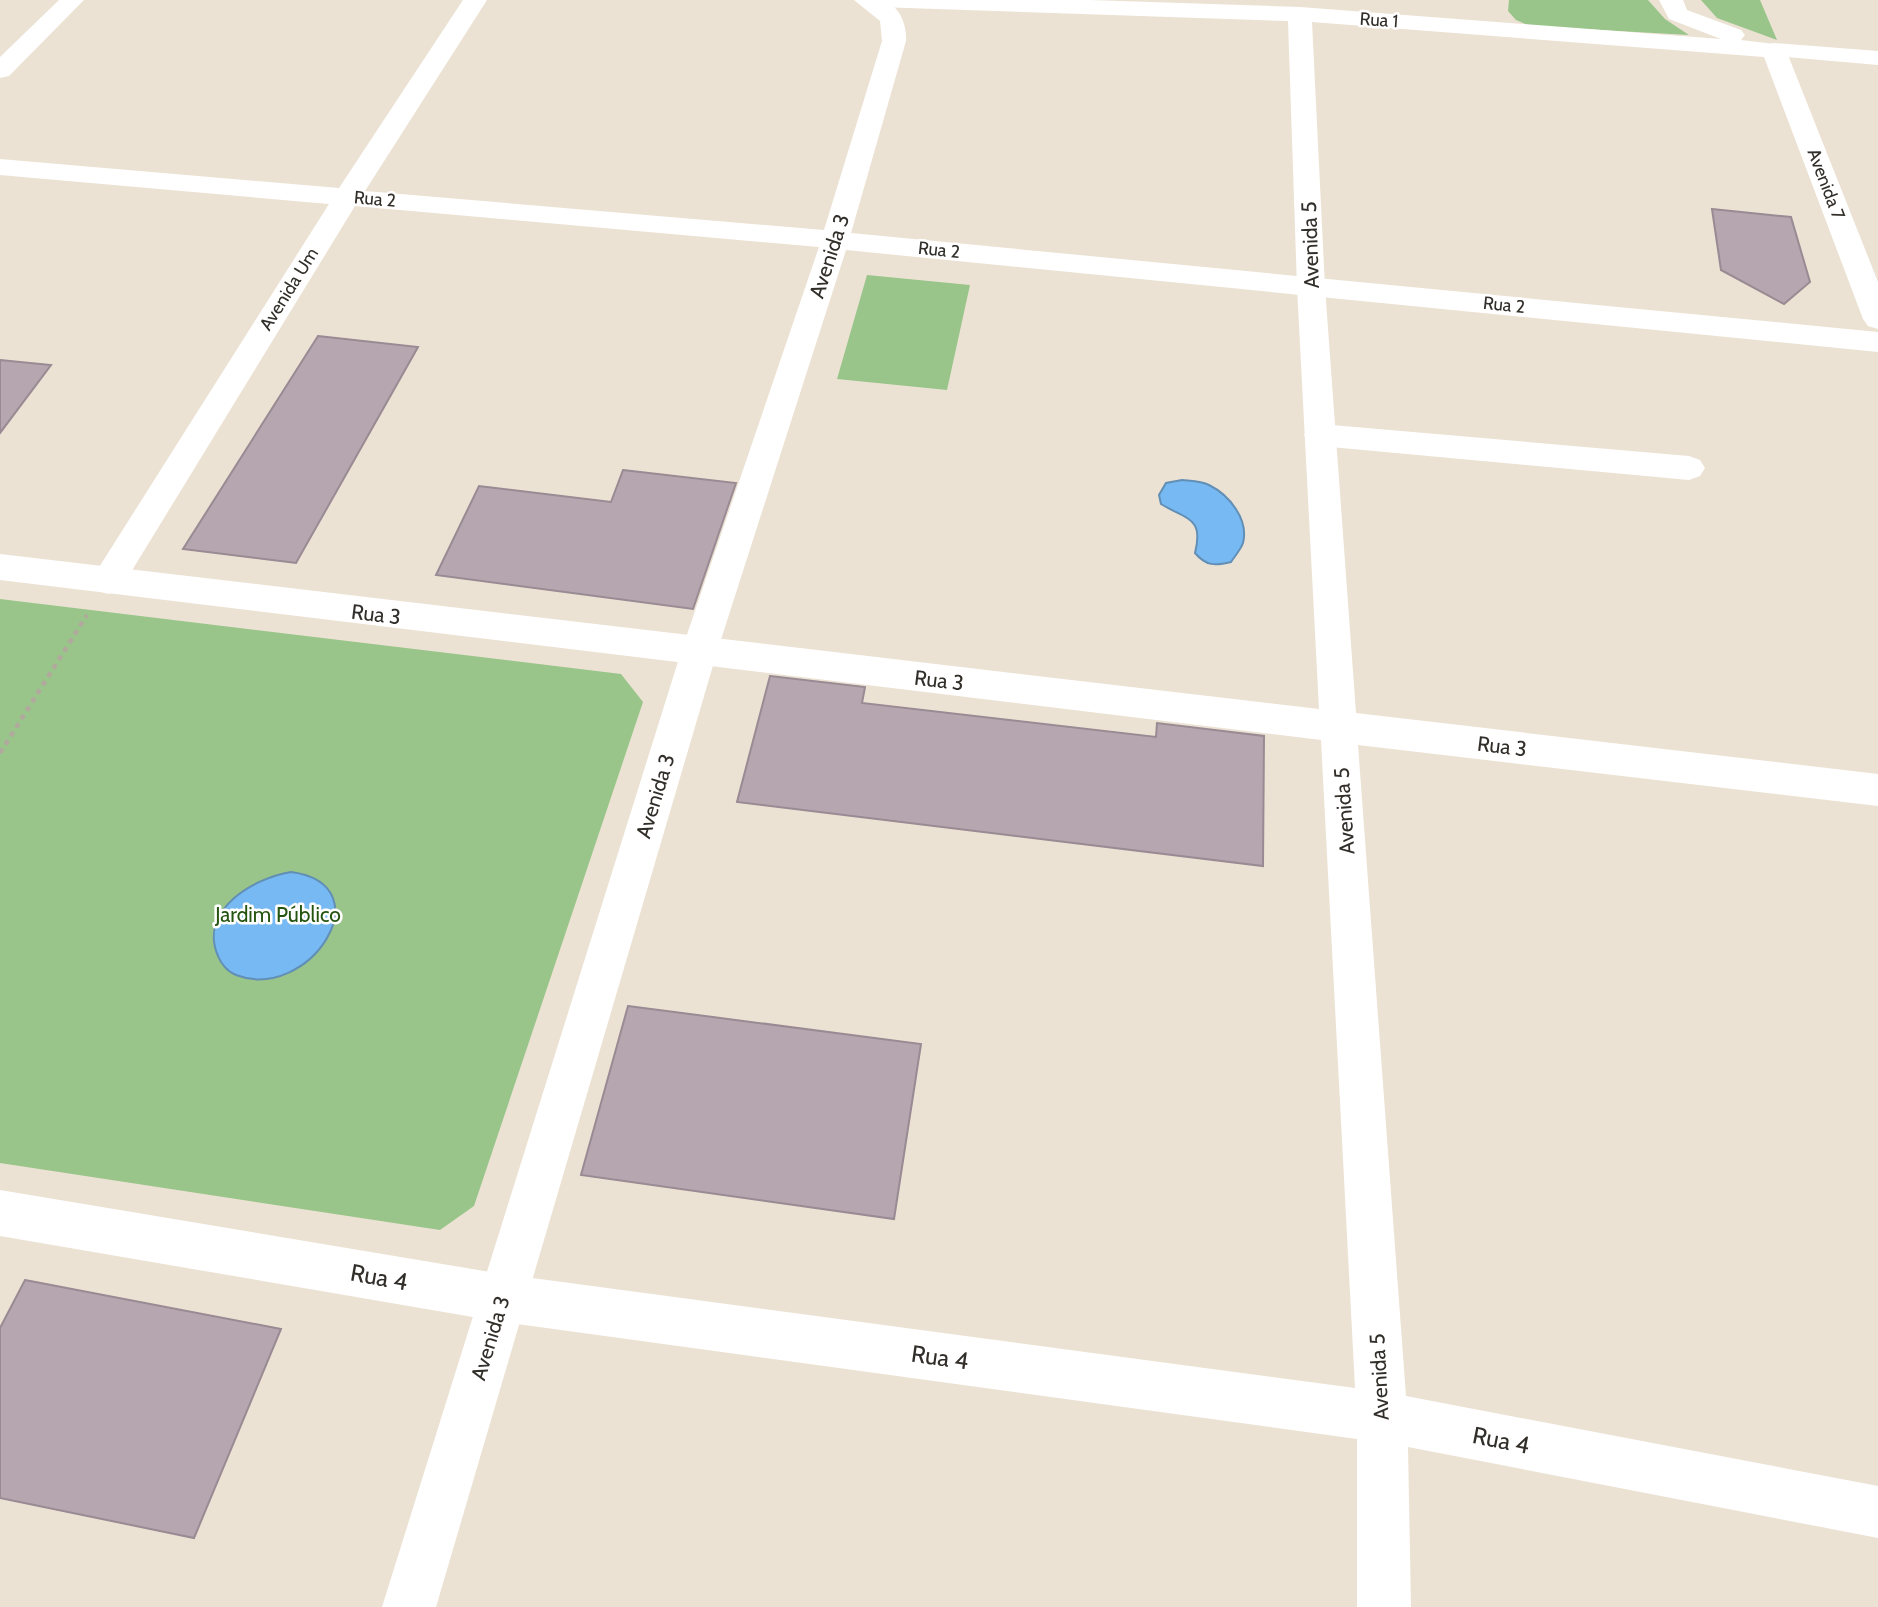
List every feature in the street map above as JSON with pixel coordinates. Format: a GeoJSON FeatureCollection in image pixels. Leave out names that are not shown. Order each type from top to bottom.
{"type":"FeatureCollection","features":[{"type":"Feature","properties":{"kind":"main road"},"geometry":{"type":"LineString","coordinates":[[0,71],[72,0]]}},
{"type":"Feature","properties":{"kind":"main road","name":"Avenida Um"},"geometry":{"type":"LineString","coordinates":[[108,581],[347,197],[475,0]]}},
{"type":"Feature","properties":{"kind":"main road","name":"Avenida 3"},"geometry":{"type":"LineString","coordinates":[[409,1607],[699,653],[835,240],[896,33],[891,15],[866,0]]}},
{"type":"Feature","properties":{"kind":"main road","name":"Rua 1"},"geometry":{"type":"LineString","coordinates":[[878,0],[1300,15],[1878,58]]}},
{"type":"Feature","properties":{"kind":"main road"},"geometry":{"type":"LineString","coordinates":[[1671,0],[1677,14],[1774,50]]}},
{"type":"Feature","properties":{"kind":"main road"},"geometry":{"type":"LineString","coordinates":[[1421,24],[1479,10],[1484,5]]}},
{"type":"Feature","properties":{"kind":"main road","name":"Avenida 5"},"geometry":{"type":"LineString","coordinates":[[1300,15],[1311,287],[1382,1417],[1384,1607]]}},
{"type":"Feature","properties":{"kind":"main road","name":"Avenida 7"},"geometry":{"type":"LineString","coordinates":[[1774,50],[1878,319]]}},
{"type":"Feature","properties":{"kind":"main road","name":"Rua 2"},"geometry":{"type":"LineString","coordinates":[[0,167],[835,240],[1878,342]]}},
{"type":"Feature","properties":{"kind":"main road"},"geometry":{"type":"LineString","coordinates":[[1321,435],[1689,468]]}},
{"type":"Feature","properties":{"kind":"main road","name":"Rua 3"},"geometry":{"type":"LineString","coordinates":[[0,567],[699,653],[1878,790]]}},
{"type":"Feature","properties":{"kind":"main road","name":"Rua 4"},"geometry":{"type":"LineString","coordinates":[[0,1213],[502,1298],[1382,1417],[1878,1512]]}},
{"type":"Feature","properties":{"kind":"path"},"geometry":{"type":"LineString","coordinates":[[0,753],[108,581]]}},
{"type":"Feature","properties":{"kind":"green space"},"geometry":{"type":"Polygon","coordinates":[[[1509,0],[1648,0],[1665,19],[1689,35],[1530,26],[1516,20],[1508,11],[1509,0]]]}},
{"type":"Feature","properties":{"kind":"green space"},"geometry":{"type":"Polygon","coordinates":[[[1701,0],[1760,0],[1777,40],[1717,18],[1701,0]]]}},
{"type":"Feature","properties":{"kind":"green space"},"geometry":{"type":"Polygon","coordinates":[[[867,275],[970,285],[947,390],[837,379],[867,275]]]}},
{"type":"Feature","properties":{"kind":"green space","name":"Jardim Público"},"geometry":{"type":"Polygon","coordinates":[[[0,599],[621,674],[643,702],[474,1206],[440,1230],[0,1163],[0,599]]]}},
{"type":"Feature","properties":{"kind":"water"},"geometry":{"type":"Polygon","coordinates":[[[1182,480],[1209,485],[1224,495],[1236,509],[1244,534],[1242,545],[1231,562],[1211,564],[1199,557],[1195,553],[1195,526],[1186,517],[1161,504],[1159,495],[1166,483],[1182,480]]]}},
{"type":"Feature","properties":{"kind":"water"},"geometry":{"type":"Polygon","coordinates":[[[291,872],[319,881],[333,898],[335,918],[326,939],[311,958],[289,973],[263,979],[233,974],[219,959],[214,939],[216,924],[223,911],[246,889],[276,875],[291,872]]]}},
{"type":"Feature","properties":{"kind":"building"},"geometry":{"type":"Polygon","coordinates":[[[1712,209],[1791,217],[1810,282],[1784,304],[1721,270],[1712,209]]]}},
{"type":"Feature","properties":{"kind":"building"},"geometry":{"type":"Polygon","coordinates":[[[318,336],[418,347],[296,563],[183,549],[318,336]]]}},
{"type":"Feature","properties":{"kind":"building"},"geometry":{"type":"Polygon","coordinates":[[[0,360],[51,365],[0,433],[0,360]]]}},
{"type":"Feature","properties":{"kind":"building"},"geometry":{"type":"Polygon","coordinates":[[[623,470],[736,483],[693,609],[436,575],[479,486],[611,502],[623,470]]]}},
{"type":"Feature","properties":{"kind":"building"},"geometry":{"type":"Polygon","coordinates":[[[770,676],[865,687],[862,703],[1156,737],[1157,723],[1264,736],[1263,866],[737,802],[770,676]]]}},
{"type":"Feature","properties":{"kind":"building"},"geometry":{"type":"Polygon","coordinates":[[[628,1006],[921,1044],[894,1219],[581,1175],[628,1006]]]}},
{"type":"Feature","properties":{"kind":"building"},"geometry":{"type":"Polygon","coordinates":[[[25,1280],[281,1329],[194,1538],[0,1498],[0,1328],[25,1280]]]}}]}
